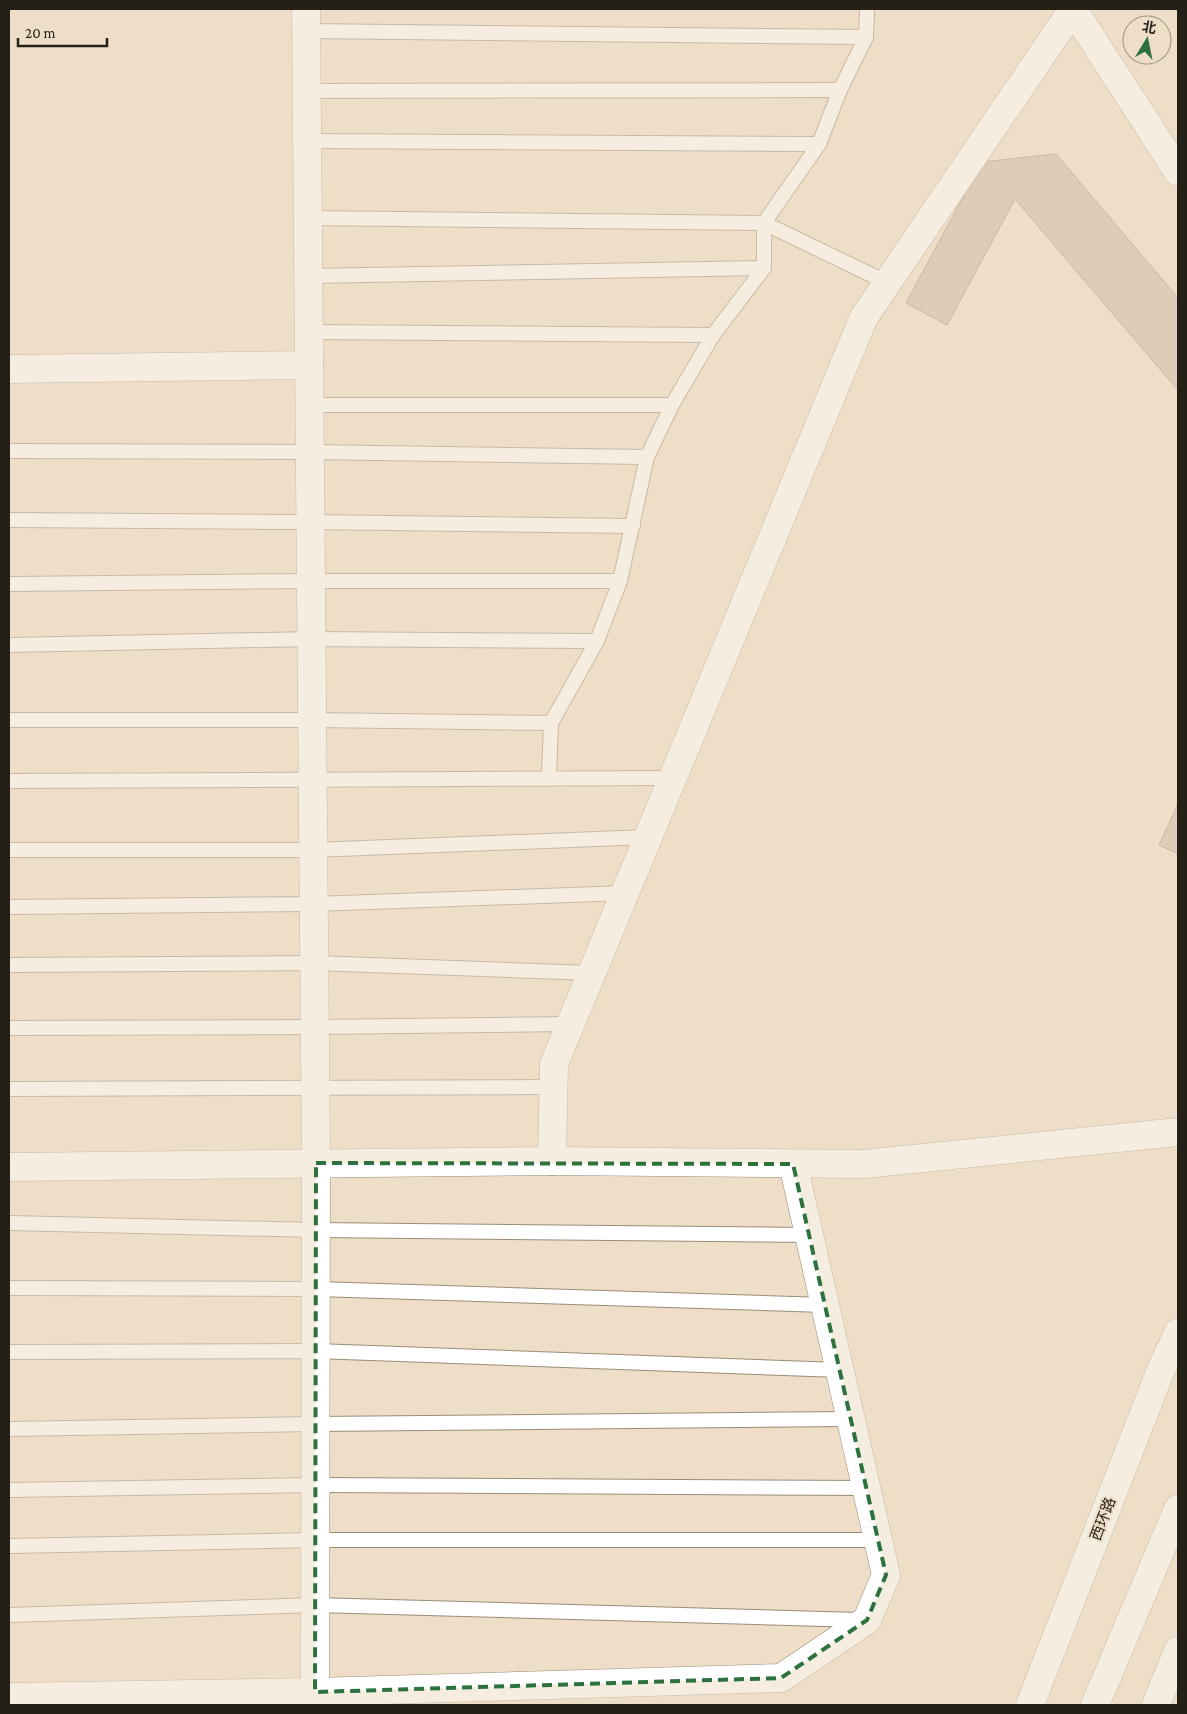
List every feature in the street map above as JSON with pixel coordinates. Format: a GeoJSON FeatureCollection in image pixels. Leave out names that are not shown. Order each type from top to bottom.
{"type":"FeatureCollection","features":[{"type":"Feature","properties":{"kind":"street"},"geometry":{"type":"LineString","coordinates":[[552,1161],[554,1064],[864,317],[1073,9],[1178,172]]}},
{"type":"Feature","properties":{"kind":"street"},"geometry":{"type":"LineString","coordinates":[[306,20],[316,1163],[315,1699]]}},
{"type":"Feature","properties":{"kind":"street"},"geometry":{"type":"LineString","coordinates":[[9,369],[309,365]]}},
{"type":"Feature","properties":{"kind":"street"},"geometry":{"type":"LineString","coordinates":[[9,1167],[552,1161],[864,1164],[1178,1132]]}},
{"type":"Feature","properties":{"kind":"street"},"geometry":{"type":"LineString","coordinates":[[9,1697],[315,1699],[781,1678],[867,1620],[886,1576],[793,1164]]}},
{"type":"Feature","properties":{"kind":"street","name":"西环路"},"geometry":{"type":"LineString","coordinates":[[1034,1704],[1160,1372],[1178,1333]]}},
{"type":"Feature","properties":{"kind":"street"},"geometry":{"type":"LineString","coordinates":[[1095,1705],[1178,1509]]}},
{"type":"Feature","properties":{"kind":"street"},"geometry":{"type":"LineString","coordinates":[[1156,1705],[1178,1650]]}},
{"type":"Feature","properties":{"kind":"lane"},"geometry":{"type":"LineString","coordinates":[[549,778],[551,723],[597,641],[620,581],[647,456],[672,405],[713,334],[764,268],[764,222],[819,144],[840,90],[866,37],[867,9]]}},
{"type":"Feature","properties":{"kind":"lane"},"geometry":{"type":"LineString","coordinates":[[306,20],[866,37]]}},
{"type":"Feature","properties":{"kind":"lane"},"geometry":{"type":"LineString","coordinates":[[307,91],[840,90]]}},
{"type":"Feature","properties":{"kind":"lane"},"geometry":{"type":"LineString","coordinates":[[307,141],[819,144]]}},
{"type":"Feature","properties":{"kind":"lane"},"geometry":{"type":"LineString","coordinates":[[308,218],[764,222],[888,282]]}},
{"type":"Feature","properties":{"kind":"lane"},"geometry":{"type":"LineString","coordinates":[[308,276],[764,268]]}},
{"type":"Feature","properties":{"kind":"lane"},"geometry":{"type":"LineString","coordinates":[[309,332],[713,334]]}},
{"type":"Feature","properties":{"kind":"lane"},"geometry":{"type":"LineString","coordinates":[[310,405],[672,405]]}},
{"type":"Feature","properties":{"kind":"lane"},"geometry":{"type":"LineString","coordinates":[[9,451],[647,456]]}},
{"type":"Feature","properties":{"kind":"lane"},"geometry":{"type":"LineString","coordinates":[[9,520],[633,526]]}},
{"type":"Feature","properties":{"kind":"lane"},"geometry":{"type":"LineString","coordinates":[[9,584],[311,581],[620,581]]}},
{"type":"Feature","properties":{"kind":"lane"},"geometry":{"type":"LineString","coordinates":[[9,645],[312,640],[597,641]]}},
{"type":"Feature","properties":{"kind":"lane"},"geometry":{"type":"LineString","coordinates":[[9,720],[312,720],[551,723]]}},
{"type":"Feature","properties":{"kind":"lane"},"geometry":{"type":"LineString","coordinates":[[9,781],[673,778]]}},
{"type":"Feature","properties":{"kind":"lane"},"geometry":{"type":"LineString","coordinates":[[9,850],[313,850],[648,837]]}},
{"type":"Feature","properties":{"kind":"lane"},"geometry":{"type":"LineString","coordinates":[[9,907],[314,904],[625,893]]}},
{"type":"Feature","properties":{"kind":"lane"},"geometry":{"type":"LineString","coordinates":[[9,965],[314,963],[591,973]]}},
{"type":"Feature","properties":{"kind":"lane"},"geometry":{"type":"LineString","coordinates":[[9,1028],[571,1024]]}},
{"type":"Feature","properties":{"kind":"lane"},"geometry":{"type":"LineString","coordinates":[[9,1088],[554,1087]]}},
{"type":"Feature","properties":{"kind":"lane"},"geometry":{"type":"LineString","coordinates":[[9,1223],[315,1230],[809,1235]]}},
{"type":"Feature","properties":{"kind":"lane"},"geometry":{"type":"LineString","coordinates":[[9,1288],[316,1289],[825,1305]]}},
{"type":"Feature","properties":{"kind":"lane"},"geometry":{"type":"LineString","coordinates":[[9,1352],[315,1351],[840,1370]]}},
{"type":"Feature","properties":{"kind":"lane"},"geometry":{"type":"LineString","coordinates":[[9,1429],[850,1419]]}},
{"type":"Feature","properties":{"kind":"lane"},"geometry":{"type":"LineString","coordinates":[[9,1490],[316,1485],[866,1488]]}},
{"type":"Feature","properties":{"kind":"lane"},"geometry":{"type":"LineString","coordinates":[[9,1546],[315,1540],[878,1540]]}},
{"type":"Feature","properties":{"kind":"lane"},"geometry":{"type":"LineString","coordinates":[[9,1615],[315,1606],[867,1620]]}},
{"type":"Feature","properties":{"kind":"highlighted area"},"geometry":{"type":"Polygon","coordinates":[[[316,1163],[793,1164],[886,1575],[867,1620],[781,1678],[315,1692],[316,1163]]]}},
{"type":"Feature","properties":{"kind":"building"},"geometry":{"type":"Polygon","coordinates":[[[1056,154],[1178,298],[1178,386],[1176,388],[1015,199],[947,325],[906,303],[982,162],[1056,154]]]}},
{"type":"Feature","properties":{"kind":"building"},"geometry":{"type":"Polygon","coordinates":[[[1178,804],[1178,854],[1159,845],[1178,804]]]}}]}
